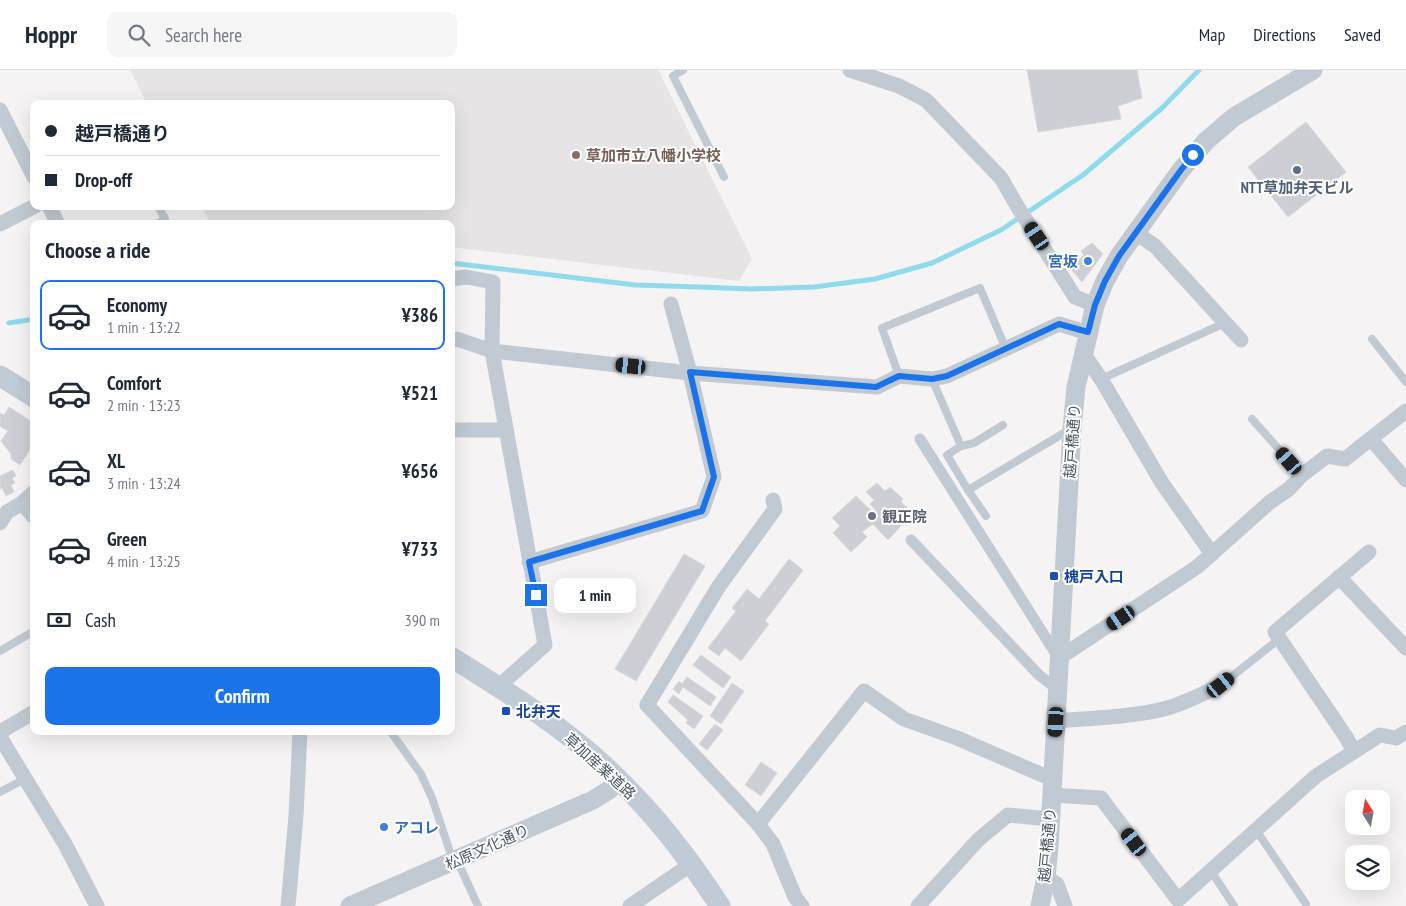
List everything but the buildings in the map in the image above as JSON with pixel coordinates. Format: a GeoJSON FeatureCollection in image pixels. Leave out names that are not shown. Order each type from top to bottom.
{"type":"FeatureCollection","features":[{"type":"Feature","properties":{"kind":"main road"},"geometry":{"type":"LineString","coordinates":[[2,380],[30,395]]}},
{"type":"Feature","properties":{"kind":"main road","name":"草加産業道路"},"geometry":{"type":"LineString","coordinates":[[455,659],[499,686],[539,714],[619,780],[659,825],[720,906]]}},
{"type":"Feature","properties":{"kind":"street","name":"越戸橋通り"},"geometry":{"type":"LineString","coordinates":[[1040,906],[1046,877],[1050,819],[1072,429],[1076,388],[1095,305],[1105,281],[1119,256],[1181,170],[1206,141],[1234,117],[1313,70]]}},
{"type":"Feature","properties":{"kind":"street"},"geometry":{"type":"LineString","coordinates":[[854,71],[900,86],[926,100],[1001,178],[1075,297],[1095,305]]}},
{"type":"Feature","properties":{"kind":"street"},"geometry":{"type":"LineString","coordinates":[[0,110],[30,169]]}},
{"type":"Feature","properties":{"kind":"street"},"geometry":{"type":"LineString","coordinates":[[0,224],[30,208]]}},
{"type":"Feature","properties":{"kind":"street"},"geometry":{"type":"LineString","coordinates":[[1136,233],[1155,246],[1241,340]]}},
{"type":"Feature","properties":{"kind":"street"},"geometry":{"type":"LineString","coordinates":[[455,278],[466,277],[493,282],[492,351],[545,645],[499,686]]}},
{"type":"Feature","properties":{"kind":"street"},"geometry":{"type":"LineString","coordinates":[[529,562],[702,511],[714,477],[690,372],[671,304]]}},
{"type":"Feature","properties":{"kind":"street"},"geometry":{"type":"LineString","coordinates":[[455,339],[492,351],[690,372],[876,387],[899,376],[932,379],[947,376],[1059,324],[1088,332]]}},
{"type":"Feature","properties":{"kind":"street"},"geometry":{"type":"LineString","coordinates":[[1083,353],[1101,379],[1162,483],[1212,554]]}},
{"type":"Feature","properties":{"kind":"street"},"geometry":{"type":"LineString","coordinates":[[920,439],[1060,658],[1197,567],[1270,502],[1289,489],[1327,456],[1345,459],[1406,411]]}},
{"type":"Feature","properties":{"kind":"street"},"geometry":{"type":"LineString","coordinates":[[455,430],[506,430]]}},
{"type":"Feature","properties":{"kind":"street"},"geometry":{"type":"LineString","coordinates":[[1371,439],[1406,480]]}},
{"type":"Feature","properties":{"kind":"street"},"geometry":{"type":"LineString","coordinates":[[0,524],[7,512],[30,496]]}},
{"type":"Feature","properties":{"kind":"street"},"geometry":{"type":"LineString","coordinates":[[774,500],[775,509],[719,586],[648,705],[758,824],[773,844],[795,897],[802,906]]}},
{"type":"Feature","properties":{"kind":"street"},"geometry":{"type":"LineString","coordinates":[[22,503],[30,512]]}},
{"type":"Feature","properties":{"kind":"street"},"geometry":{"type":"LineString","coordinates":[[910,540],[1039,675],[1057,689]]}},
{"type":"Feature","properties":{"kind":"street"},"geometry":{"type":"LineString","coordinates":[[1354,751],[1275,632],[1369,552]]}},
{"type":"Feature","properties":{"kind":"street"},"geometry":{"type":"LineString","coordinates":[[1339,577],[1406,648]]}},
{"type":"Feature","properties":{"kind":"street"},"geometry":{"type":"LineString","coordinates":[[1056,722],[1131,714],[1170,707],[1221,685]]}},
{"type":"Feature","properties":{"kind":"street"},"geometry":{"type":"LineString","coordinates":[[758,824],[864,691],[904,719],[950,735],[1051,787],[1101,798],[1178,900],[1212,872],[1316,776],[1380,735],[1396,738],[1406,732]]}},
{"type":"Feature","properties":{"kind":"street"},"geometry":{"type":"LineString","coordinates":[[0,732],[30,714]]}},
{"type":"Feature","properties":{"kind":"street"},"geometry":{"type":"LineString","coordinates":[[288,906],[296,816],[300,735]]}},
{"type":"Feature","properties":{"kind":"street"},"geometry":{"type":"LineString","coordinates":[[0,738],[65,844],[97,906]]}},
{"type":"Feature","properties":{"kind":"street","name":"松原文化通り"},"geometry":{"type":"LineString","coordinates":[[352,906],[593,800],[609,790],[619,780]]}},
{"type":"Feature","properties":{"kind":"street"},"geometry":{"type":"LineString","coordinates":[[918,906],[978,840],[1008,815],[1050,819]]}},
{"type":"Feature","properties":{"kind":"street"},"geometry":{"type":"LineString","coordinates":[[630,906],[690,864]]}},
{"type":"Feature","properties":{"kind":"street"},"geometry":{"type":"LineString","coordinates":[[1046,877],[1057,884],[1065,906]]}},
{"type":"Feature","properties":{"kind":"lane"},"geometry":{"type":"LineString","coordinates":[[684,70],[673,76],[724,177]]}},
{"type":"Feature","properties":{"kind":"lane"},"geometry":{"type":"LineString","coordinates":[[160,210],[166,219],[164,220]]}},
{"type":"Feature","properties":{"kind":"lane"},"geometry":{"type":"LineString","coordinates":[[899,376],[882,328],[980,288],[1006,349]]}},
{"type":"Feature","properties":{"kind":"lane"},"geometry":{"type":"LineString","coordinates":[[1101,379],[1225,323]]}},
{"type":"Feature","properties":{"kind":"lane"},"geometry":{"type":"LineString","coordinates":[[1372,339],[1406,382]]}},
{"type":"Feature","properties":{"kind":"lane"},"geometry":{"type":"LineString","coordinates":[[932,379],[961,446]]}},
{"type":"Feature","properties":{"kind":"lane"},"geometry":{"type":"LineString","coordinates":[[1252,419],[1302,476]]}},
{"type":"Feature","properties":{"kind":"lane"},"geometry":{"type":"LineString","coordinates":[[986,516],[947,455],[961,446],[974,443],[1003,425]]}},
{"type":"Feature","properties":{"kind":"lane"},"geometry":{"type":"LineString","coordinates":[[968,490],[1072,429]]}},
{"type":"Feature","properties":{"kind":"lane"},"geometry":{"type":"LineString","coordinates":[[0,651],[30,633]]}},
{"type":"Feature","properties":{"kind":"lane"},"geometry":{"type":"LineString","coordinates":[[1221,685],[1279,639]]}},
{"type":"Feature","properties":{"kind":"lane"},"geometry":{"type":"LineString","coordinates":[[393,735],[421,774],[455,861],[478,906]]}},
{"type":"Feature","properties":{"kind":"lane"},"geometry":{"type":"LineString","coordinates":[[0,792],[25,779]]}},
{"type":"Feature","properties":{"kind":"lane"},"geometry":{"type":"LineString","coordinates":[[1256,830],[1306,904]]}},
{"type":"Feature","properties":{"kind":"lane"},"geometry":{"type":"LineString","coordinates":[[1212,872],[1234,906]]}},
{"type":"Feature","properties":{"kind":"shaded area","name":"草加市立八幡小学校"},"geometry":{"type":"Polygon","coordinates":[[[130,70],[658,70],[752,259],[739,281],[455,247],[455,220],[209,220],[203,210],[455,210],[455,100],[145,100],[130,70]]]}},
{"type":"Feature","properties":{"kind":"waterway"},"geometry":{"type":"LineString","coordinates":[[455,263],[635,285],[751,289],[814,287],[875,279],[932,263],[1001,230],[1083,175],[1162,108],[1199,70]]}},
{"type":"Feature","properties":{"kind":"waterway"},"geometry":{"type":"LineString","coordinates":[[9,323],[30,320]]}},
{"type":"Feature","properties":{"kind":"place","name":"草加市立八幡小学校"},"geometry":{"type":"Point","coordinates":[576,155]}},
{"type":"Feature","properties":{"kind":"place","name":"NTT草加弁天ビル"},"geometry":{"type":"Point","coordinates":[1297,170]}},
{"type":"Feature","properties":{"kind":"place","name":"宮坂"},"geometry":{"type":"Point","coordinates":[1088,261]}},
{"type":"Feature","properties":{"kind":"place","name":"観正院"},"geometry":{"type":"Point","coordinates":[872,516]}},
{"type":"Feature","properties":{"kind":"place","name":"槐戸入口"},"geometry":{"type":"Point","coordinates":[1054,576]}},
{"type":"Feature","properties":{"kind":"place","name":"北弁天"},"geometry":{"type":"Point","coordinates":[506,711]}},
{"type":"Feature","properties":{"kind":"place","name":"アコレ"},"geometry":{"type":"Point","coordinates":[384,827]}},
{"type":"Feature","properties":{"kind":"route"},"geometry":{"type":"LineString","coordinates":[[536,595],[529,562],[702,511],[714,477],[690,372],[876,387],[899,376],[932,379],[947,376],[1059,324],[1088,332],[1095,305],[1105,281],[1119,256],[1193,155]]}}]}
